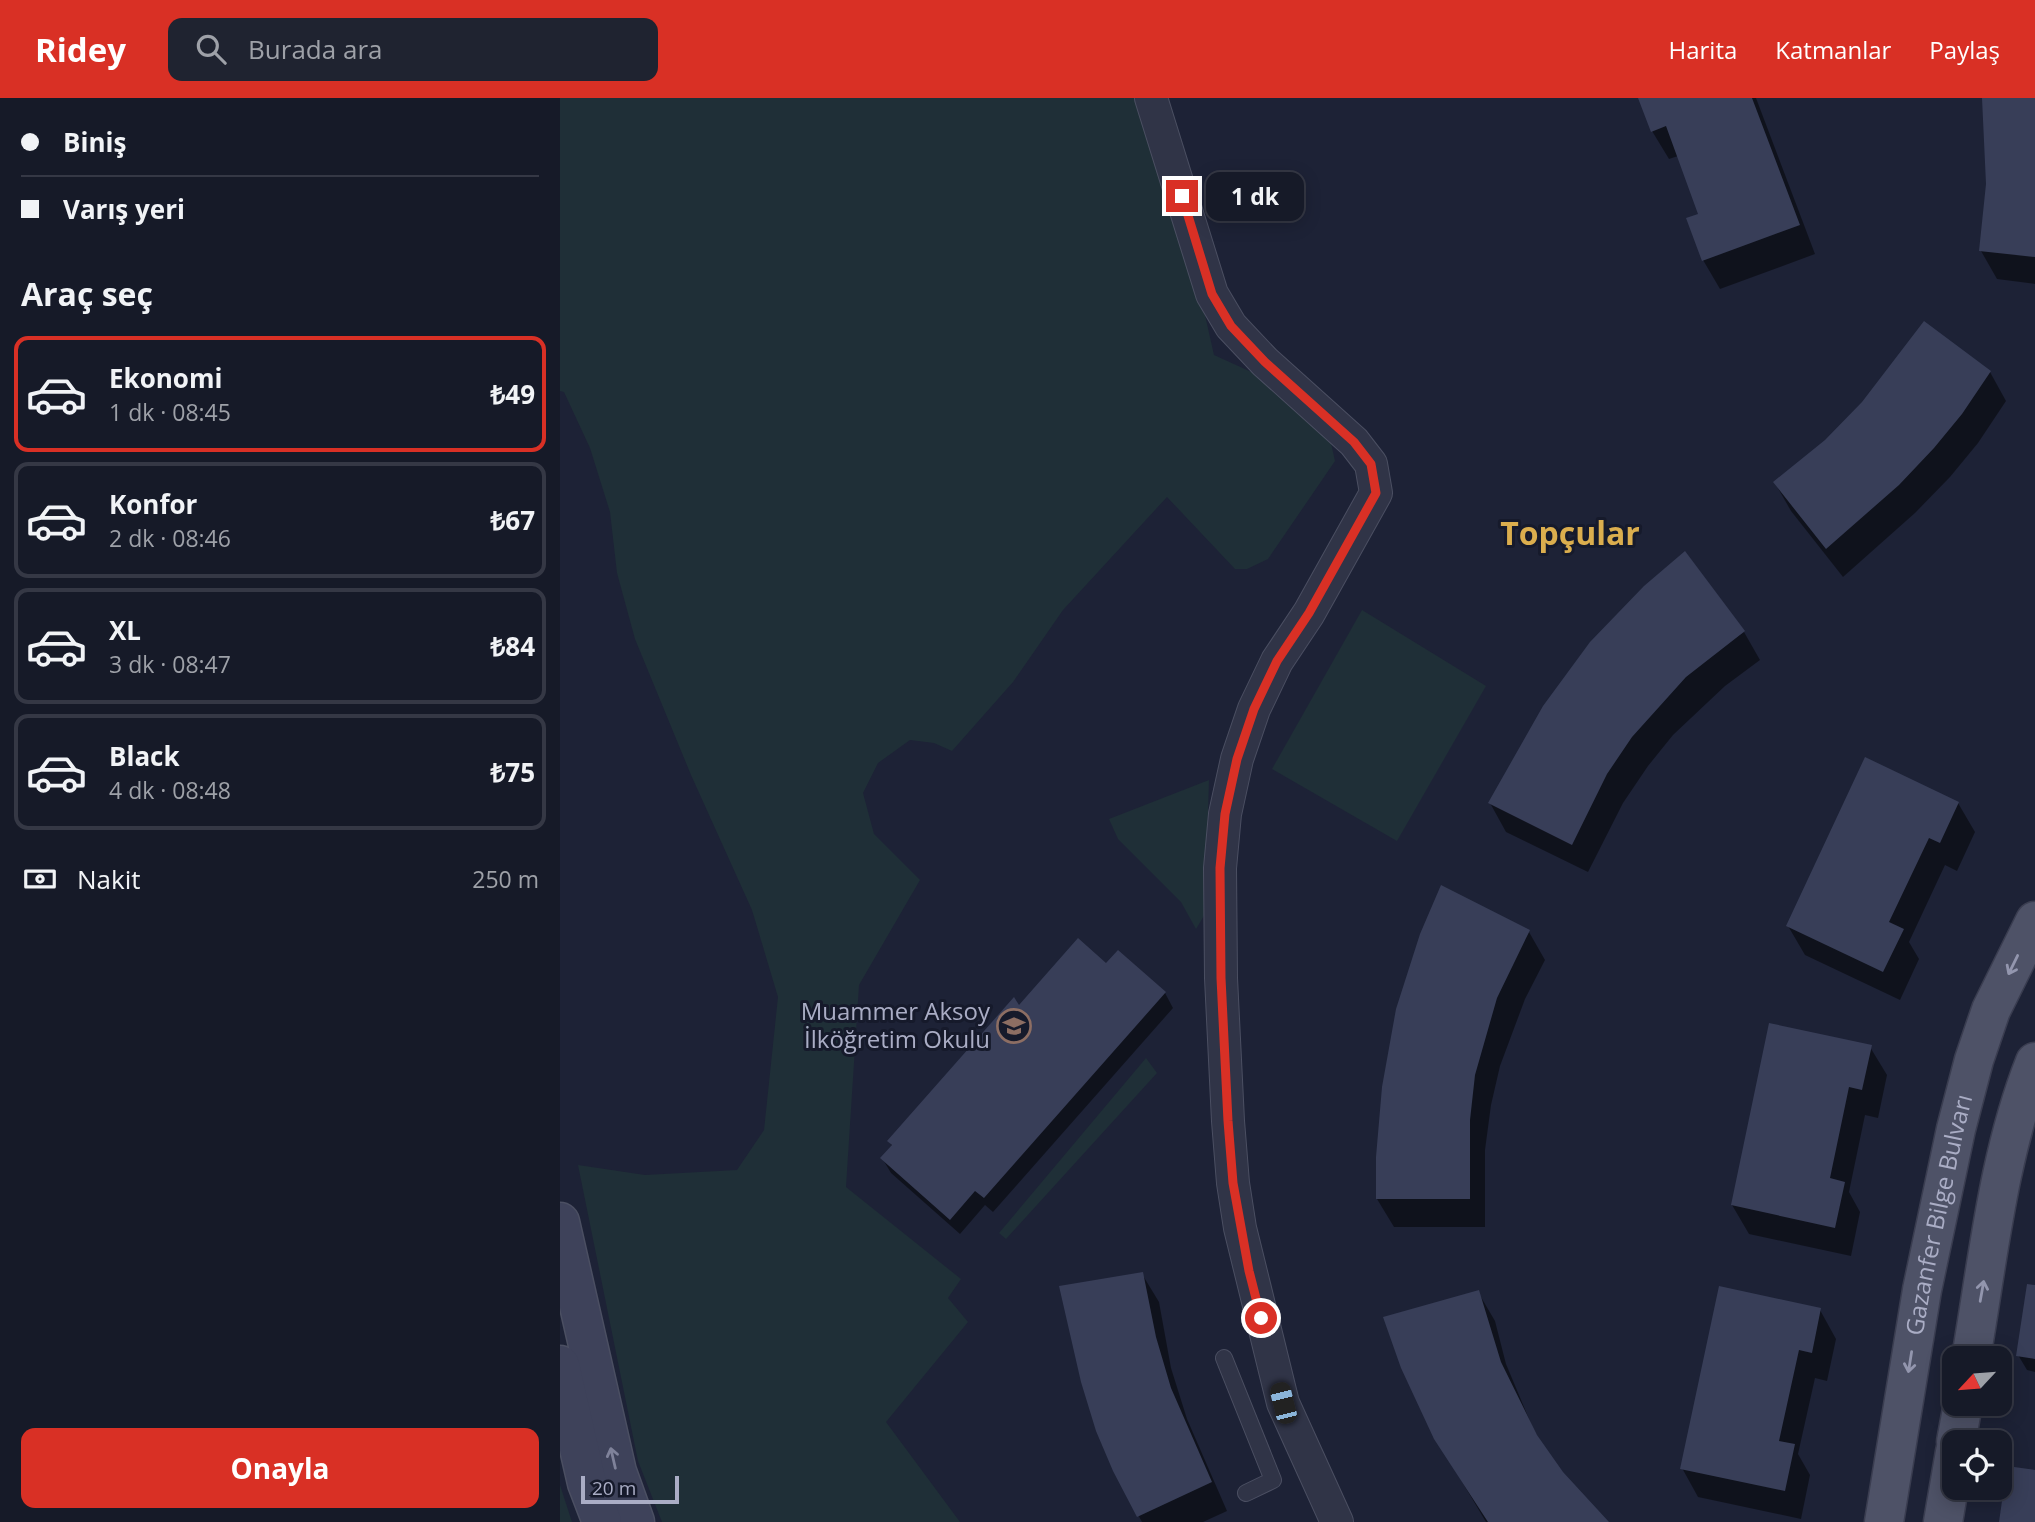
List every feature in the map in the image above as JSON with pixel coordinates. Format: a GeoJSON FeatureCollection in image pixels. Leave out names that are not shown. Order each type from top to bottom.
{"type":"FeatureCollection","features":[{"type":"Feature","properties":{"kind":"main road","name":"Gazanfer Bilge Bulvarı"},"geometry":{"type":"LineString","coordinates":[[1884,1522],[1922,1290],[1956,1129],[1974,1060],[1991,1010],[2035,921]]}},
{"type":"Feature","properties":{"kind":"main road"},"geometry":{"type":"LineString","coordinates":[[1973,1346],[1998,1199],[2017,1115],[2035,1062]]}},
{"type":"Feature","properties":{"kind":"main road"},"geometry":{"type":"LineString","coordinates":[[560,1222],[617,1472],[635,1522]]}},
{"type":"Feature","properties":{"kind":"main road"},"geometry":{"type":"LineString","coordinates":[[560,1366],[587,1483],[602,1522]]}},
{"type":"Feature","properties":{"kind":"main road"},"geometry":{"type":"LineString","coordinates":[[1943,1522],[1947,1500]]}},
{"type":"Feature","properties":{"kind":"street"},"geometry":{"type":"LineString","coordinates":[[1151,98],[1212,294],[1231,326],[1265,362],[1354,442],[1371,464],[1376,493],[1309,613],[1277,661],[1254,709],[1237,759],[1225,814],[1220,868],[1221,978],[1228,1121],[1240,1228],[1283,1403],[1336,1522]]}},
{"type":"Feature","properties":{"kind":"lane"},"geometry":{"type":"LineString","coordinates":[[1224,1358],[1273,1480],[1245,1493]]}},
{"type":"Feature","properties":{"kind":"shaded area"},"geometry":{"type":"Polygon","coordinates":[[[560,98],[1156,98],[1214,355],[1258,375],[1331,443],[1335,461],[1268,559],[1247,569],[1235,569],[1167,497],[1063,610],[1013,682],[952,751],[934,743],[910,740],[878,763],[863,793],[874,834],[920,880],[859,985],[846,1187],[961,1279],[948,1298],[968,1322],[886,1422],[960,1522],[662,1522],[638,1461],[578,1165],[645,1175],[737,1170],[764,1130],[778,997],[752,910],[691,775],[635,639],[617,573],[610,512],[590,448],[564,392],[560,391],[560,98]]]}},
{"type":"Feature","properties":{"kind":"shaded area"},"geometry":{"type":"Polygon","coordinates":[[[1362,610],[1486,686],[1397,841],[1272,769],[1362,610]]]}},
{"type":"Feature","properties":{"kind":"shaded area"},"geometry":{"type":"Polygon","coordinates":[[[1209,780],[1205,914],[1196,929],[1181,902],[1118,839],[1109,819],[1209,780]]]}},
{"type":"Feature","properties":{"kind":"shaded area"},"geometry":{"type":"Polygon","coordinates":[[[1146,1058],[1157,1073],[1006,1239],[999,1233],[1146,1058]]]}},
{"type":"Feature","properties":{"kind":"shaded area"},"geometry":{"type":"Polygon","coordinates":[[[560,1485],[572,1522],[560,1522],[560,1485]]]}},
{"type":"Feature","properties":{"kind":"building"},"geometry":{"type":"Polygon","coordinates":[[[1638,98],[1752,98],[1800,225],[1702,261],[1686,218],[1698,214],[1666,126],[1651,132],[1638,98]]]}},
{"type":"Feature","properties":{"kind":"building"},"geometry":{"type":"Polygon","coordinates":[[[1982,98],[2035,98],[2035,257],[1979,251],[1986,184],[1982,98]]]}},
{"type":"Feature","properties":{"kind":"building"},"geometry":{"type":"Polygon","coordinates":[[[1924,321],[1991,371],[1962,414],[1934,448],[1899,485],[1826,549],[1773,482],[1825,440],[1862,402],[1924,321]]]}},
{"type":"Feature","properties":{"kind":"building"},"geometry":{"type":"Polygon","coordinates":[[[1685,551],[1745,631],[1686,677],[1632,737],[1607,774],[1572,845],[1488,803],[1543,706],[1590,642],[1644,586],[1685,551]]]}},
{"type":"Feature","properties":{"kind":"building"},"geometry":{"type":"Polygon","coordinates":[[[1865,757],[1959,802],[1940,843],[1929,838],[1889,922],[1904,929],[1883,972],[1786,926],[1865,757]]]}},
{"type":"Feature","properties":{"kind":"building"},"geometry":{"type":"Polygon","coordinates":[[[1441,885],[1530,930],[1497,998],[1475,1075],[1470,1120],[1470,1199],[1376,1199],[1376,1157],[1382,1087],[1396,1009],[1420,934],[1441,885]]]}},
{"type":"Feature","properties":{"kind":"building"},"geometry":{"type":"Polygon","coordinates":[[[1078,938],[1106,963],[1118,950],[1166,992],[984,1198],[975,1191],[950,1220],[880,1158],[892,1145],[887,1141],[1014,997],[1019,1005],[1078,938]]]}},
{"type":"Feature","properties":{"kind":"building"},"geometry":{"type":"Polygon","coordinates":[[[1769,1023],[1872,1045],[1862,1090],[1849,1087],[1830,1178],[1845,1182],[1835,1228],[1731,1205],[1769,1023]]]}},
{"type":"Feature","properties":{"kind":"building"},"geometry":{"type":"Polygon","coordinates":[[[1143,1272],[1156,1337],[1171,1388],[1212,1482],[1137,1517],[1096,1431],[1081,1382],[1059,1286],[1143,1272]]]}},
{"type":"Feature","properties":{"kind":"building"},"geometry":{"type":"Polygon","coordinates":[[[2027,1284],[2035,1285],[2035,1359],[2016,1356],[2027,1284]]]}},
{"type":"Feature","properties":{"kind":"building"},"geometry":{"type":"Polygon","coordinates":[[[1719,1286],[1821,1308],[1812,1353],[1799,1350],[1779,1441],[1795,1444],[1785,1491],[1680,1469],[1719,1286]]]}},
{"type":"Feature","properties":{"kind":"building"},"geometry":{"type":"Polygon","coordinates":[[[1479,1290],[1501,1362],[1537,1435],[1563,1472],[1609,1522],[1488,1522],[1434,1439],[1401,1368],[1383,1317],[1479,1290]]]}},
{"type":"Feature","properties":{"kind":"building"},"geometry":{"type":"Polygon","coordinates":[[[2012,1467],[2035,1470],[2035,1522],[1999,1522],[2002,1500],[2012,1500],[2012,1467]]]}},
{"type":"Feature","properties":{"kind":"place","name":"Muammer Aksoy İlköğretim Okulu"},"geometry":{"type":"Point","coordinates":[1014,1026]}},
{"type":"Feature","properties":{"kind":"district","name":"Topçular"},"geometry":{"type":"Point","coordinates":[1570,534]}},
{"type":"Feature","properties":{"kind":"route"},"geometry":{"type":"LineString","coordinates":[[1182,196],[1212,294],[1231,326],[1265,362],[1354,442],[1371,464],[1376,493],[1309,613],[1277,661],[1254,709],[1237,759],[1225,814],[1220,868],[1221,978],[1228,1121],[1240,1228],[1261,1318]]}}]}
